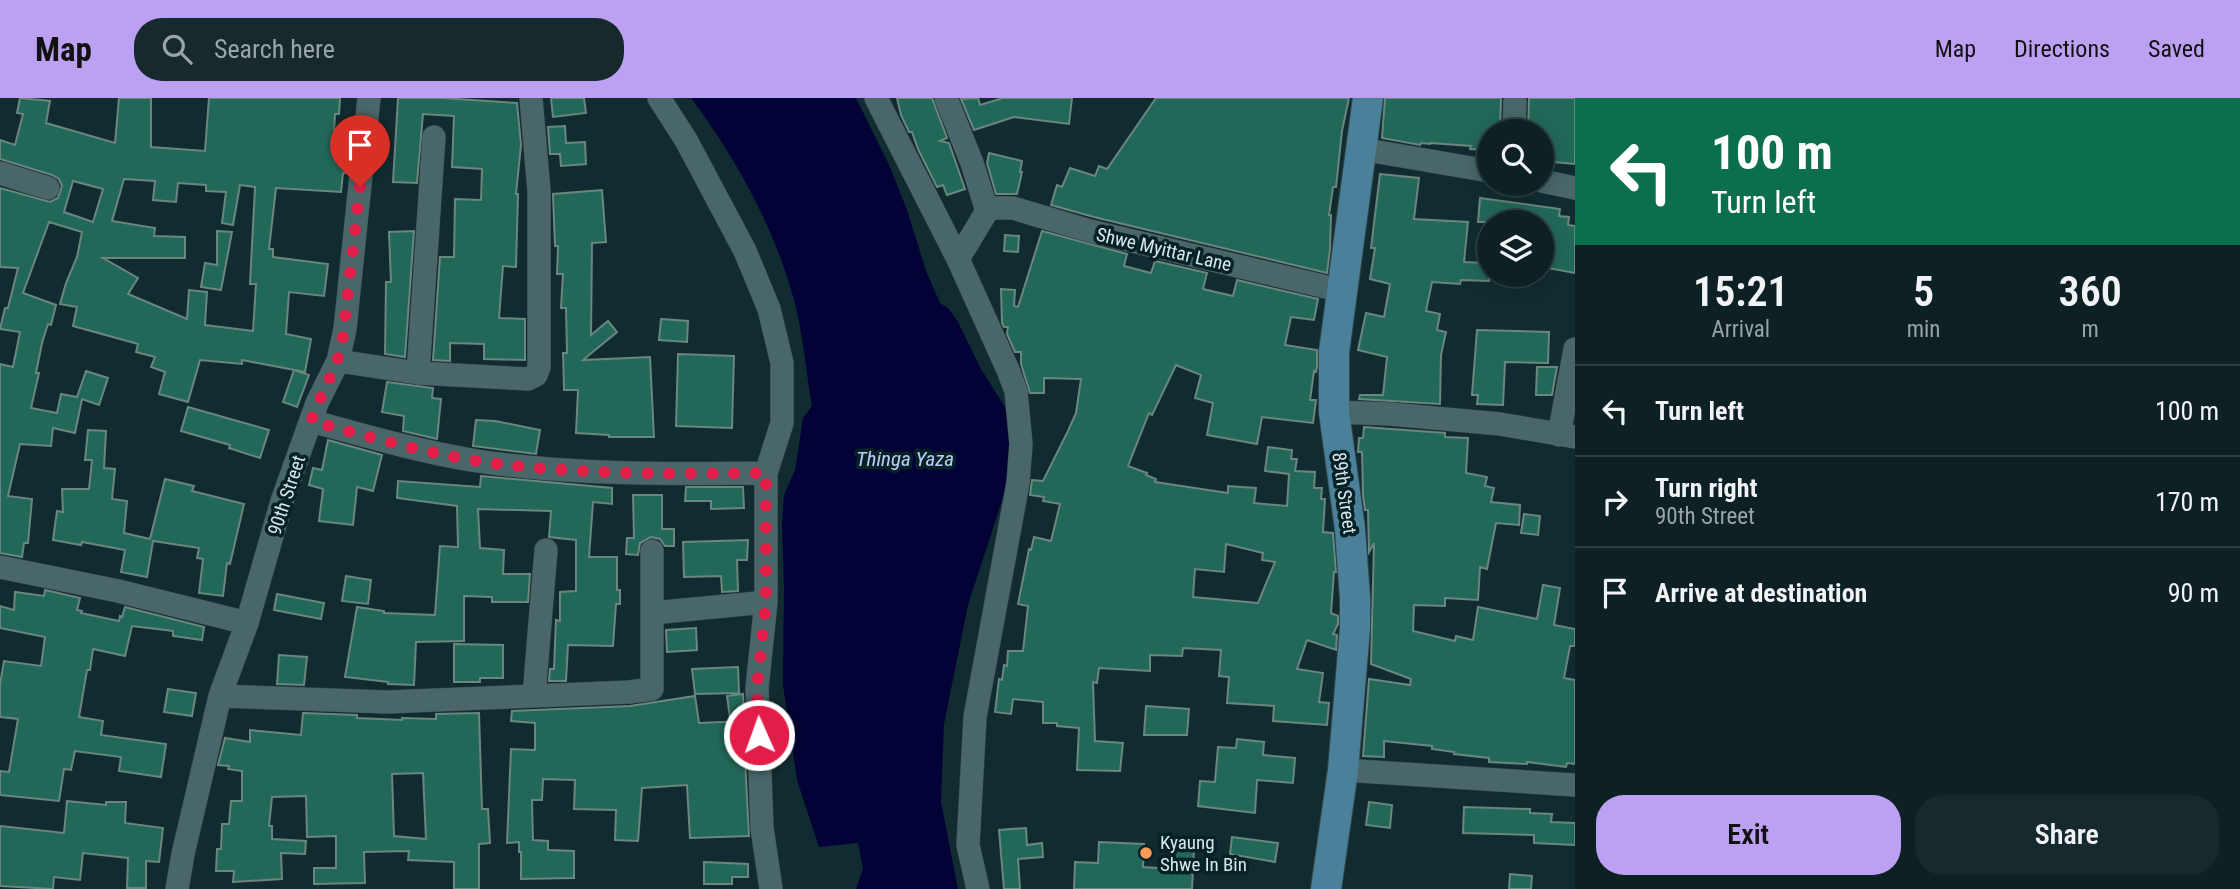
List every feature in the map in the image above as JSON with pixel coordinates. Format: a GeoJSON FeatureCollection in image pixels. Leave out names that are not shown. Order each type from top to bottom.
{"type":"FeatureCollection","features":[{"type":"Feature","properties":{"kind":"main road","name":"89th Street"},"geometry":{"type":"LineString","coordinates":[[1326,889],[1343,769],[1355,628],[1350,529],[1334,412],[1334,352],[1368,98]]}},
{"type":"Feature","properties":{"kind":"street","name":"90th Street"},"geometry":{"type":"LineString","coordinates":[[177,889],[220,696],[247,623],[282,501],[317,403],[338,361],[345,329],[369,98]]}},
{"type":"Feature","properties":{"kind":"street"},"geometry":{"type":"LineString","coordinates":[[338,361],[418,373],[528,379],[536,376],[539,367],[538,191],[531,98]]}},
{"type":"Feature","properties":{"kind":"street"},"geometry":{"type":"LineString","coordinates":[[659,98],[686,140],[745,251],[769,309],[782,363],[782,423],[766,473],[766,602],[757,688],[762,828],[771,889]]}},
{"type":"Feature","properties":{"kind":"street"},"geometry":{"type":"LineString","coordinates":[[876,98],[958,259],[1016,391],[1021,444],[1018,483],[975,717],[968,845],[978,889]]}},
{"type":"Feature","properties":{"kind":"street"},"geometry":{"type":"LineString","coordinates":[[946,98],[972,163],[987,211],[958,259]]}},
{"type":"Feature","properties":{"kind":"street"},"geometry":{"type":"LineString","coordinates":[[1514,119],[1515,98]]}},
{"type":"Feature","properties":{"kind":"street"},"geometry":{"type":"LineString","coordinates":[[418,373],[434,137]]}},
{"type":"Feature","properties":{"kind":"street"},"geometry":{"type":"LineString","coordinates":[[1361,149],[1477,169]]}},
{"type":"Feature","properties":{"kind":"street"},"geometry":{"type":"LineString","coordinates":[[0,173],[48,188]]}},
{"type":"Feature","properties":{"kind":"street"},"geometry":{"type":"LineString","coordinates":[[1554,184],[1575,188]]}},
{"type":"Feature","properties":{"kind":"street","name":"Shwe Myittar Lane"},"geometry":{"type":"LineString","coordinates":[[987,211],[994,208],[1013,208],[1090,232],[1343,290]]}},
{"type":"Feature","properties":{"kind":"street"},"geometry":{"type":"LineString","coordinates":[[1334,412],[1500,424],[1567,436],[1575,349]]}},
{"type":"Feature","properties":{"kind":"street"},"geometry":{"type":"LineString","coordinates":[[311,421],[477,461],[614,472],[766,473]]}},
{"type":"Feature","properties":{"kind":"street"},"geometry":{"type":"LineString","coordinates":[[534,696],[546,550]]}},
{"type":"Feature","properties":{"kind":"street"},"geometry":{"type":"LineString","coordinates":[[220,696],[387,702],[652,689],[652,551]]}},
{"type":"Feature","properties":{"kind":"street"},"geometry":{"type":"LineString","coordinates":[[0,567],[118,591],[247,623]]}},
{"type":"Feature","properties":{"kind":"street"},"geometry":{"type":"LineString","coordinates":[[652,613],[766,602]]}},
{"type":"Feature","properties":{"kind":"street"},"geometry":{"type":"LineString","coordinates":[[1343,769],[1575,785]]}},
{"type":"Feature","properties":{"kind":"water","name":"Thinga Yaza"},"geometry":{"type":"Polygon","coordinates":[[[691,98],[856,98],[890,167],[940,303],[949,309],[958,322],[981,369],[1005,407],[1012,444],[1010,476],[968,605],[944,724],[941,802],[958,889],[856,889],[863,869],[858,843],[819,847],[797,780],[783,685],[784,495],[795,470],[803,418],[812,406],[802,339],[794,300],[776,246],[738,169],[691,98]]]}},
{"type":"Feature","properties":{"kind":"building"},"geometry":{"type":"Polygon","coordinates":[[[20,98],[50,101],[46,123],[115,143],[119,98],[151,98],[151,147],[205,151],[209,98],[340,98],[339,114],[335,114],[333,151],[349,152],[347,173],[343,173],[341,192],[276,188],[269,249],[273,249],[273,257],[328,264],[324,296],[289,292],[286,334],[311,339],[305,372],[242,360],[242,364],[200,360],[188,402],[159,394],[165,372],[151,367],[155,357],[136,352],[138,344],[73,326],[77,307],[60,304],[77,257],[82,232],[49,222],[23,293],[56,305],[51,325],[48,324],[42,343],[31,408],[57,413],[61,394],[77,397],[86,371],[108,378],[99,405],[82,399],[75,433],[53,428],[51,446],[20,444],[8,496],[32,499],[28,543],[24,543],[22,557],[0,553],[0,364],[13,367],[20,332],[0,329],[18,268],[0,267],[0,188],[50,202],[58,198],[62,186],[59,179],[52,175],[0,159],[0,140],[15,145],[23,114],[17,113],[20,98]],[[124,179],[112,221],[155,228],[154,236],[185,237],[185,258],[103,258],[138,278],[128,294],[187,319],[189,290],[207,292],[205,325],[253,331],[256,284],[250,284],[255,187],[240,185],[233,225],[222,223],[226,192],[206,191],[206,185],[178,183],[176,202],[153,200],[155,181],[124,179]],[[73,181],[64,212],[93,222],[103,189],[73,181]]]}},
{"type":"Feature","properties":{"kind":"building"},"geometry":{"type":"Polygon","coordinates":[[[398,98],[517,103],[521,145],[516,194],[516,267],[503,266],[499,318],[525,319],[525,360],[484,359],[484,344],[450,343],[450,361],[433,360],[440,257],[454,257],[455,199],[481,200],[482,169],[452,167],[454,116],[423,114],[417,183],[393,182],[398,98]]]}},
{"type":"Feature","properties":{"kind":"building"},"geometry":{"type":"Polygon","coordinates":[[[551,98],[584,98],[586,113],[553,117],[551,98]]]}},
{"type":"Feature","properties":{"kind":"building"},"geometry":{"type":"Polygon","coordinates":[[[897,98],[932,98],[947,138],[940,141],[949,143],[965,189],[947,195],[943,185],[937,187],[912,132],[909,132],[901,115],[897,98]]]}},
{"type":"Feature","properties":{"kind":"building"},"geometry":{"type":"Polygon","coordinates":[[[978,98],[980,105],[1003,98],[1072,98],[1069,124],[1014,117],[974,130],[961,99],[978,98]]]}},
{"type":"Feature","properties":{"kind":"building"},"geometry":{"type":"Polygon","coordinates":[[[1156,98],[1349,98],[1342,131],[1336,187],[1333,187],[1329,215],[1330,249],[1327,273],[1051,205],[1057,185],[1062,187],[1070,168],[1095,176],[1099,166],[1107,169],[1156,98]]]}},
{"type":"Feature","properties":{"kind":"building"},"geometry":{"type":"Polygon","coordinates":[[[1385,98],[1501,98],[1500,119],[1477,119],[1477,149],[1470,149],[1471,146],[1430,143],[1420,145],[1382,138],[1385,98]]]}},
{"type":"Feature","properties":{"kind":"building"},"geometry":{"type":"Polygon","coordinates":[[[1529,98],[1575,98],[1575,164],[1554,162],[1554,119],[1528,119],[1529,98]]]}},
{"type":"Feature","properties":{"kind":"building"},"geometry":{"type":"Polygon","coordinates":[[[565,126],[566,143],[585,142],[586,164],[561,166],[560,154],[550,154],[548,127],[565,126]]]}},
{"type":"Feature","properties":{"kind":"building"},"geometry":{"type":"Polygon","coordinates":[[[989,153],[1022,161],[1017,194],[996,194],[987,163],[989,153]]]}},
{"type":"Feature","properties":{"kind":"building"},"geometry":{"type":"Polygon","coordinates":[[[1380,174],[1419,178],[1414,219],[1468,222],[1464,262],[1477,263],[1477,281],[1461,280],[1460,284],[1432,282],[1426,311],[1440,314],[1437,330],[1446,332],[1441,355],[1440,404],[1359,399],[1360,395],[1383,395],[1387,357],[1358,350],[1366,313],[1384,317],[1390,284],[1370,279],[1375,248],[1371,248],[1380,174]]]}},
{"type":"Feature","properties":{"kind":"building"},"geometry":{"type":"Polygon","coordinates":[[[602,190],[606,242],[592,243],[591,335],[608,321],[617,332],[583,360],[650,357],[654,437],[609,437],[576,433],[578,390],[564,390],[566,308],[561,308],[563,274],[557,274],[558,246],[555,246],[553,194],[602,190]]]}},
{"type":"Feature","properties":{"kind":"building"},"geometry":{"type":"Polygon","coordinates":[[[1480,198],[1560,209],[1559,216],[1569,217],[1568,225],[1575,226],[1575,273],[1554,269],[1554,210],[1479,210],[1480,198]]]}},
{"type":"Feature","properties":{"kind":"building"},"geometry":{"type":"Polygon","coordinates":[[[217,231],[232,232],[221,290],[201,287],[205,263],[217,265],[217,231]]]}},
{"type":"Feature","properties":{"kind":"building"},"geometry":{"type":"Polygon","coordinates":[[[414,231],[405,357],[385,354],[386,282],[391,282],[389,232],[414,231]]]}},
{"type":"Feature","properties":{"kind":"building"},"geometry":{"type":"Polygon","coordinates":[[[1042,231],[1127,254],[1124,266],[1151,273],[1155,261],[1207,273],[1203,289],[1233,296],[1237,280],[1318,299],[1314,320],[1291,317],[1285,345],[1317,350],[1317,367],[1316,372],[1314,371],[1310,400],[1316,400],[1313,423],[1262,417],[1257,444],[1207,435],[1213,403],[1195,398],[1201,375],[1176,365],[1152,415],[1149,413],[1128,466],[1147,473],[1146,475],[1156,479],[1155,482],[1228,493],[1228,486],[1256,488],[1254,503],[1287,506],[1289,474],[1265,471],[1268,447],[1292,450],[1291,459],[1297,459],[1295,471],[1315,472],[1314,488],[1322,488],[1321,499],[1325,499],[1323,532],[1333,533],[1336,572],[1331,613],[1338,616],[1338,624],[1333,634],[1337,635],[1336,650],[1307,640],[1297,669],[1323,673],[1319,702],[1329,703],[1327,725],[1273,721],[1274,706],[1227,703],[1229,677],[1219,676],[1221,650],[1183,648],[1182,656],[1150,655],[1150,671],[1099,668],[1097,683],[1093,682],[1095,741],[1123,743],[1120,771],[1077,770],[1079,728],[1043,723],[1043,702],[1013,699],[1011,714],[995,712],[999,679],[1002,680],[1004,665],[1007,666],[1008,651],[1023,651],[1028,606],[1018,604],[1029,549],[1031,550],[1034,537],[1051,541],[1060,504],[1043,501],[1044,497],[1030,495],[1032,480],[1043,481],[1068,431],[1076,413],[1081,379],[1044,378],[1044,393],[1030,393],[1021,364],[1021,352],[1015,352],[1007,334],[1008,327],[1004,327],[1002,323],[1001,289],[1015,290],[1014,306],[1018,307],[1042,231]],[[1226,544],[1224,572],[1195,569],[1193,597],[1258,603],[1275,562],[1262,560],[1263,553],[1226,544]]]}},
{"type":"Feature","properties":{"kind":"building"},"geometry":{"type":"Polygon","coordinates":[[[1005,235],[1019,236],[1018,252],[1004,251],[1005,235]]]}},
{"type":"Feature","properties":{"kind":"building"},"geometry":{"type":"Polygon","coordinates":[[[661,319],[688,321],[687,342],[659,340],[661,319]]]}},
{"type":"Feature","properties":{"kind":"building"},"geometry":{"type":"Polygon","coordinates":[[[1477,330],[1549,332],[1548,363],[1505,362],[1503,405],[1477,404],[1478,395],[1472,395],[1477,330]]]}},
{"type":"Feature","properties":{"kind":"building"},"geometry":{"type":"Polygon","coordinates":[[[678,354],[734,356],[732,428],[676,426],[678,354]]]}},
{"type":"Feature","properties":{"kind":"building"},"geometry":{"type":"Polygon","coordinates":[[[1537,367],[1557,367],[1552,395],[1536,395],[1537,367]]]}},
{"type":"Feature","properties":{"kind":"building"},"geometry":{"type":"Polygon","coordinates":[[[294,370],[309,375],[297,407],[283,402],[294,370]]]}},
{"type":"Feature","properties":{"kind":"building"},"geometry":{"type":"Polygon","coordinates":[[[387,382],[433,388],[432,398],[441,399],[437,439],[403,431],[404,416],[382,412],[387,382]]]}},
{"type":"Feature","properties":{"kind":"building"},"geometry":{"type":"Polygon","coordinates":[[[188,407],[269,430],[260,458],[229,448],[230,445],[181,431],[188,407]]]}},
{"type":"Feature","properties":{"kind":"building"},"geometry":{"type":"Polygon","coordinates":[[[476,420],[540,430],[536,454],[473,446],[476,420]]]}},
{"type":"Feature","properties":{"kind":"building"},"geometry":{"type":"Polygon","coordinates":[[[1364,427],[1445,433],[1445,437],[1468,438],[1466,473],[1487,477],[1485,486],[1494,488],[1491,502],[1520,505],[1519,525],[1496,523],[1487,569],[1480,567],[1478,600],[1445,598],[1445,606],[1414,605],[1413,631],[1455,641],[1456,636],[1473,640],[1478,607],[1537,619],[1543,585],[1560,588],[1554,625],[1575,629],[1575,646],[1570,646],[1564,678],[1575,680],[1575,764],[1567,763],[1566,767],[1527,762],[1489,762],[1489,758],[1454,754],[1432,749],[1432,746],[1384,741],[1384,757],[1363,756],[1369,679],[1410,685],[1411,679],[1371,664],[1374,543],[1369,552],[1362,452],[1358,452],[1359,438],[1363,438],[1364,427]]]}},
{"type":"Feature","properties":{"kind":"building"},"geometry":{"type":"Polygon","coordinates":[[[88,430],[106,431],[104,468],[115,469],[112,499],[127,501],[124,533],[150,539],[165,479],[194,486],[192,491],[244,504],[230,564],[227,563],[223,596],[199,593],[203,559],[197,558],[199,548],[153,541],[147,577],[121,572],[125,550],[53,540],[57,511],[63,512],[62,489],[89,489],[92,460],[85,460],[88,430]]]}},
{"type":"Feature","properties":{"kind":"building"},"geometry":{"type":"Polygon","coordinates":[[[328,440],[382,455],[373,491],[357,487],[353,525],[319,521],[323,489],[309,485],[313,468],[322,470],[328,440]]]}},
{"type":"Feature","properties":{"kind":"building"},"geometry":{"type":"Polygon","coordinates":[[[481,476],[612,488],[612,504],[593,502],[589,557],[617,557],[617,590],[620,590],[620,604],[616,604],[613,646],[568,645],[566,681],[549,681],[550,669],[554,669],[556,620],[560,621],[560,592],[576,591],[576,540],[549,537],[551,511],[478,509],[480,548],[504,550],[503,574],[530,574],[528,602],[492,602],[492,597],[464,596],[464,641],[416,642],[414,685],[345,677],[357,607],[384,613],[435,615],[440,546],[458,547],[457,506],[397,498],[398,481],[480,487],[481,476]]]}},
{"type":"Feature","properties":{"kind":"building"},"geometry":{"type":"Polygon","coordinates":[[[686,487],[743,487],[744,508],[711,509],[711,501],[685,501],[686,487]]]}},
{"type":"Feature","properties":{"kind":"building"},"geometry":{"type":"Polygon","coordinates":[[[633,495],[662,495],[662,529],[674,529],[674,546],[665,546],[660,539],[651,537],[640,543],[638,555],[626,554],[627,538],[634,538],[633,495]]]}},
{"type":"Feature","properties":{"kind":"building"},"geometry":{"type":"Polygon","coordinates":[[[1524,514],[1540,516],[1538,535],[1521,533],[1524,514]]]}},
{"type":"Feature","properties":{"kind":"building"},"geometry":{"type":"Polygon","coordinates":[[[748,540],[747,560],[737,560],[738,591],[722,592],[721,576],[684,577],[683,542],[748,540]]]}},
{"type":"Feature","properties":{"kind":"building"},"geometry":{"type":"Polygon","coordinates":[[[346,576],[371,580],[368,604],[342,601],[346,576]]]}},
{"type":"Feature","properties":{"kind":"building"},"geometry":{"type":"Polygon","coordinates":[[[45,590],[80,598],[77,610],[82,611],[81,613],[119,621],[125,607],[204,627],[202,640],[173,636],[173,631],[132,626],[125,656],[93,649],[79,717],[103,721],[101,735],[166,744],[161,777],[119,771],[121,757],[75,751],[71,770],[64,769],[59,801],[0,795],[0,771],[9,772],[18,719],[0,717],[0,684],[4,661],[41,666],[45,637],[0,628],[0,606],[14,610],[15,592],[44,596],[45,590]]]}},
{"type":"Feature","properties":{"kind":"building"},"geometry":{"type":"Polygon","coordinates":[[[277,594],[324,603],[321,619],[274,610],[277,594]]]}},
{"type":"Feature","properties":{"kind":"building"},"geometry":{"type":"Polygon","coordinates":[[[696,628],[697,650],[667,652],[666,630],[696,628]]]}},
{"type":"Feature","properties":{"kind":"building"},"geometry":{"type":"Polygon","coordinates":[[[454,644],[503,645],[503,678],[480,678],[480,682],[454,682],[454,644]]]}},
{"type":"Feature","properties":{"kind":"building"},"geometry":{"type":"Polygon","coordinates":[[[279,655],[307,657],[304,685],[277,684],[279,655]]]}},
{"type":"Feature","properties":{"kind":"building"},"geometry":{"type":"Polygon","coordinates":[[[738,667],[739,693],[695,694],[692,669],[738,667]]]}},
{"type":"Feature","properties":{"kind":"building"},"geometry":{"type":"Polygon","coordinates":[[[168,689],[196,693],[192,716],[164,712],[168,689]]]}},
{"type":"Feature","properties":{"kind":"building"},"geometry":{"type":"Polygon","coordinates":[[[743,694],[744,717],[730,718],[727,696],[743,694]]]}},
{"type":"Feature","properties":{"kind":"building"},"geometry":{"type":"Polygon","coordinates":[[[695,696],[699,723],[743,721],[749,836],[690,838],[687,785],[642,788],[638,841],[615,840],[616,810],[574,809],[575,780],[543,779],[542,800],[532,800],[533,840],[548,841],[548,850],[574,851],[574,878],[521,879],[519,842],[507,843],[511,749],[535,750],[535,723],[511,721],[512,711],[630,706],[695,696]]]}},
{"type":"Feature","properties":{"kind":"building"},"geometry":{"type":"Polygon","coordinates":[[[1146,706],[1189,709],[1187,735],[1144,735],[1146,706]]]}},
{"type":"Feature","properties":{"kind":"building"},"geometry":{"type":"Polygon","coordinates":[[[303,713],[402,720],[436,719],[436,714],[479,713],[482,809],[488,809],[490,843],[479,844],[479,889],[454,889],[454,862],[408,860],[409,851],[364,852],[365,883],[314,884],[314,868],[336,868],[336,836],[307,837],[306,796],[272,797],[269,826],[272,826],[272,839],[306,841],[305,854],[281,853],[282,879],[233,882],[234,871],[216,871],[217,849],[221,849],[222,824],[229,824],[231,801],[242,801],[242,771],[218,765],[225,738],[250,742],[250,730],[301,735],[303,713]],[[423,773],[392,774],[394,836],[426,839],[423,773]]]}},
{"type":"Feature","properties":{"kind":"building"},"geometry":{"type":"Polygon","coordinates":[[[1237,739],[1264,742],[1263,755],[1295,758],[1293,783],[1257,780],[1255,813],[1198,806],[1200,781],[1215,782],[1218,747],[1236,748],[1237,739]]]}},
{"type":"Feature","properties":{"kind":"building"},"geometry":{"type":"Polygon","coordinates":[[[67,801],[106,805],[106,802],[126,802],[125,823],[163,828],[159,862],[146,861],[146,888],[127,888],[128,858],[83,853],[80,880],[54,877],[53,889],[0,886],[0,826],[64,833],[67,801]]]}},
{"type":"Feature","properties":{"kind":"building"},"geometry":{"type":"Polygon","coordinates":[[[1369,802],[1392,805],[1390,828],[1366,825],[1369,802]]]}},
{"type":"Feature","properties":{"kind":"building"},"geometry":{"type":"Polygon","coordinates":[[[1464,807],[1530,809],[1530,813],[1552,814],[1551,822],[1575,823],[1575,845],[1534,843],[1534,835],[1463,833],[1464,807]]]}},
{"type":"Feature","properties":{"kind":"building"},"geometry":{"type":"Polygon","coordinates":[[[1026,828],[1027,845],[1042,843],[1043,857],[1018,859],[1020,889],[1004,889],[999,830],[1026,828]]]}},
{"type":"Feature","properties":{"kind":"building"},"geometry":{"type":"Polygon","coordinates":[[[1232,837],[1278,843],[1275,862],[1230,854],[1232,837]]]}},
{"type":"Feature","properties":{"kind":"building"},"geometry":{"type":"Polygon","coordinates":[[[1099,842],[1144,844],[1143,867],[1173,869],[1174,848],[1194,849],[1192,889],[1074,889],[1075,862],[1098,863],[1099,842]]]}},
{"type":"Feature","properties":{"kind":"building"},"geometry":{"type":"Polygon","coordinates":[[[704,862],[748,864],[748,877],[732,877],[732,884],[704,884],[704,862]]]}},
{"type":"Feature","properties":{"kind":"building"},"geometry":{"type":"Polygon","coordinates":[[[1510,874],[1532,876],[1531,889],[1509,889],[1510,874]]]}},
{"type":"Feature","properties":{"kind":"place","name":"Kyaung Shwe In Bin"},"geometry":{"type":"Point","coordinates":[1146,853]}},
{"type":"Feature","properties":{"kind":"route"},"geometry":{"type":"LineString","coordinates":[[360,187],[342,344],[338,361],[311,421],[385,441],[477,461],[614,472],[766,473],[766,602],[757,688],[759,735]]}}]}
